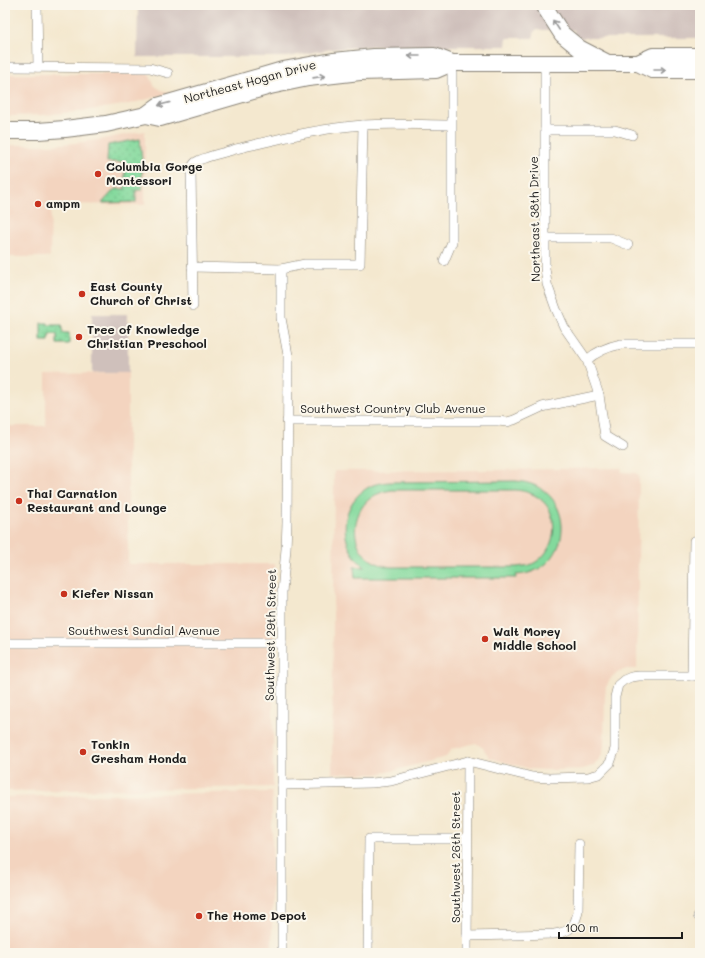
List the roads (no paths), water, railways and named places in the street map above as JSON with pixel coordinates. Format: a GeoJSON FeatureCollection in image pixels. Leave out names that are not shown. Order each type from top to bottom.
{"type":"FeatureCollection","features":[{"type":"Feature","properties":{"kind":"highway"},"geometry":{"type":"LineString","coordinates":[[546,9],[562,34],[579,48],[610,63]]}},
{"type":"Feature","properties":{"kind":"highway","name":"Northeast Hogan Drive"},"geometry":{"type":"LineString","coordinates":[[5,131],[38,131],[106,124],[146,115],[158,106],[261,76],[310,65],[355,59],[434,56],[452,63],[638,63],[653,56],[684,63]]}},
{"type":"Feature","properties":{"kind":"highway"},"geometry":{"type":"LineString","coordinates":[[684,63],[700,56]]}},
{"type":"Feature","properties":{"kind":"highway"},"geometry":{"type":"LineString","coordinates":[[684,63],[700,70]]}},
{"type":"Feature","properties":{"kind":"street"},"geometry":{"type":"LineString","coordinates":[[37,5],[38,67]]}},
{"type":"Feature","properties":{"kind":"street"},"geometry":{"type":"LineString","coordinates":[[444,261],[452,242],[452,63]]}},
{"type":"Feature","properties":{"kind":"street","name":"Northeast 38th Drive"},"geometry":{"type":"LineString","coordinates":[[545,63],[545,268],[547,284],[564,327],[587,360],[600,395],[605,436],[623,448]]}},
{"type":"Feature","properties":{"kind":"street"},"geometry":{"type":"LineString","coordinates":[[5,67],[150,68],[168,74]]}},
{"type":"Feature","properties":{"kind":"street"},"geometry":{"type":"LineString","coordinates":[[193,306],[191,170],[194,164],[198,161],[278,139],[312,132],[363,125],[452,125]]}},
{"type":"Feature","properties":{"kind":"street"},"geometry":{"type":"LineString","coordinates":[[192,267],[281,269],[305,264],[360,264],[363,125]]}},
{"type":"Feature","properties":{"kind":"street"},"geometry":{"type":"LineString","coordinates":[[545,130],[614,130],[632,135]]}},
{"type":"Feature","properties":{"kind":"street"},"geometry":{"type":"LineString","coordinates":[[545,238],[611,238],[628,245]]}},
{"type":"Feature","properties":{"kind":"street","name":"Southwest 29th Street"},"geometry":{"type":"LineString","coordinates":[[281,269],[281,318],[288,355],[287,523],[282,592],[282,953]]}},
{"type":"Feature","properties":{"kind":"street"},"geometry":{"type":"LineString","coordinates":[[587,360],[595,353],[603,349],[621,344],[700,344]]}},
{"type":"Feature","properties":{"kind":"street","name":"Southwest Country Club Avenue"},"geometry":{"type":"LineString","coordinates":[[288,421],[507,422],[542,408],[600,395]]}},
{"type":"Feature","properties":{"kind":"street"},"geometry":{"type":"LineString","coordinates":[[282,785],[391,782],[468,760],[532,777],[588,777],[599,774],[610,763],[616,749],[615,697],[618,685],[631,677],[639,676],[696,676],[697,540]]}},
{"type":"Feature","properties":{"kind":"street","name":"Southwest Sundial Avenue"},"geometry":{"type":"LineString","coordinates":[[5,643],[282,643]]}},
{"type":"Feature","properties":{"kind":"street","name":"Southwest 26th Street"},"geometry":{"type":"LineString","coordinates":[[467,953],[468,760]]}},
{"type":"Feature","properties":{"kind":"street"},"geometry":{"type":"LineString","coordinates":[[368,953],[369,839],[467,839]]}},
{"type":"Feature","properties":{"kind":"street"},"geometry":{"type":"LineString","coordinates":[[467,936],[554,934],[564,933],[571,928],[576,920],[578,911],[579,844]]}},
{"type":"Feature","properties":{"kind":"place","name":"Columbia Gorge Montessori"},"geometry":{"type":"Point","coordinates":[98,174]}},
{"type":"Feature","properties":{"kind":"place","name":"ampm"},"geometry":{"type":"Point","coordinates":[38,204]}},
{"type":"Feature","properties":{"kind":"place","name":"East County Church of Christ"},"geometry":{"type":"Point","coordinates":[82,294]}},
{"type":"Feature","properties":{"kind":"place","name":"Tree of Knowledge Christian Preschool"},"geometry":{"type":"Point","coordinates":[79,337]}},
{"type":"Feature","properties":{"kind":"place","name":"Thai Carnation Restaurant and Lounge"},"geometry":{"type":"Point","coordinates":[19,501]}},
{"type":"Feature","properties":{"kind":"place","name":"Kiefer Nissan"},"geometry":{"type":"Point","coordinates":[64,594]}},
{"type":"Feature","properties":{"kind":"place","name":"Walt Morey Middle School"},"geometry":{"type":"Point","coordinates":[485,639]}},
{"type":"Feature","properties":{"kind":"place","name":"Tonkin Gresham Honda"},"geometry":{"type":"Point","coordinates":[83,752]}},
{"type":"Feature","properties":{"kind":"place","name":"The Home Depot"},"geometry":{"type":"Point","coordinates":[199,916]}}]}
